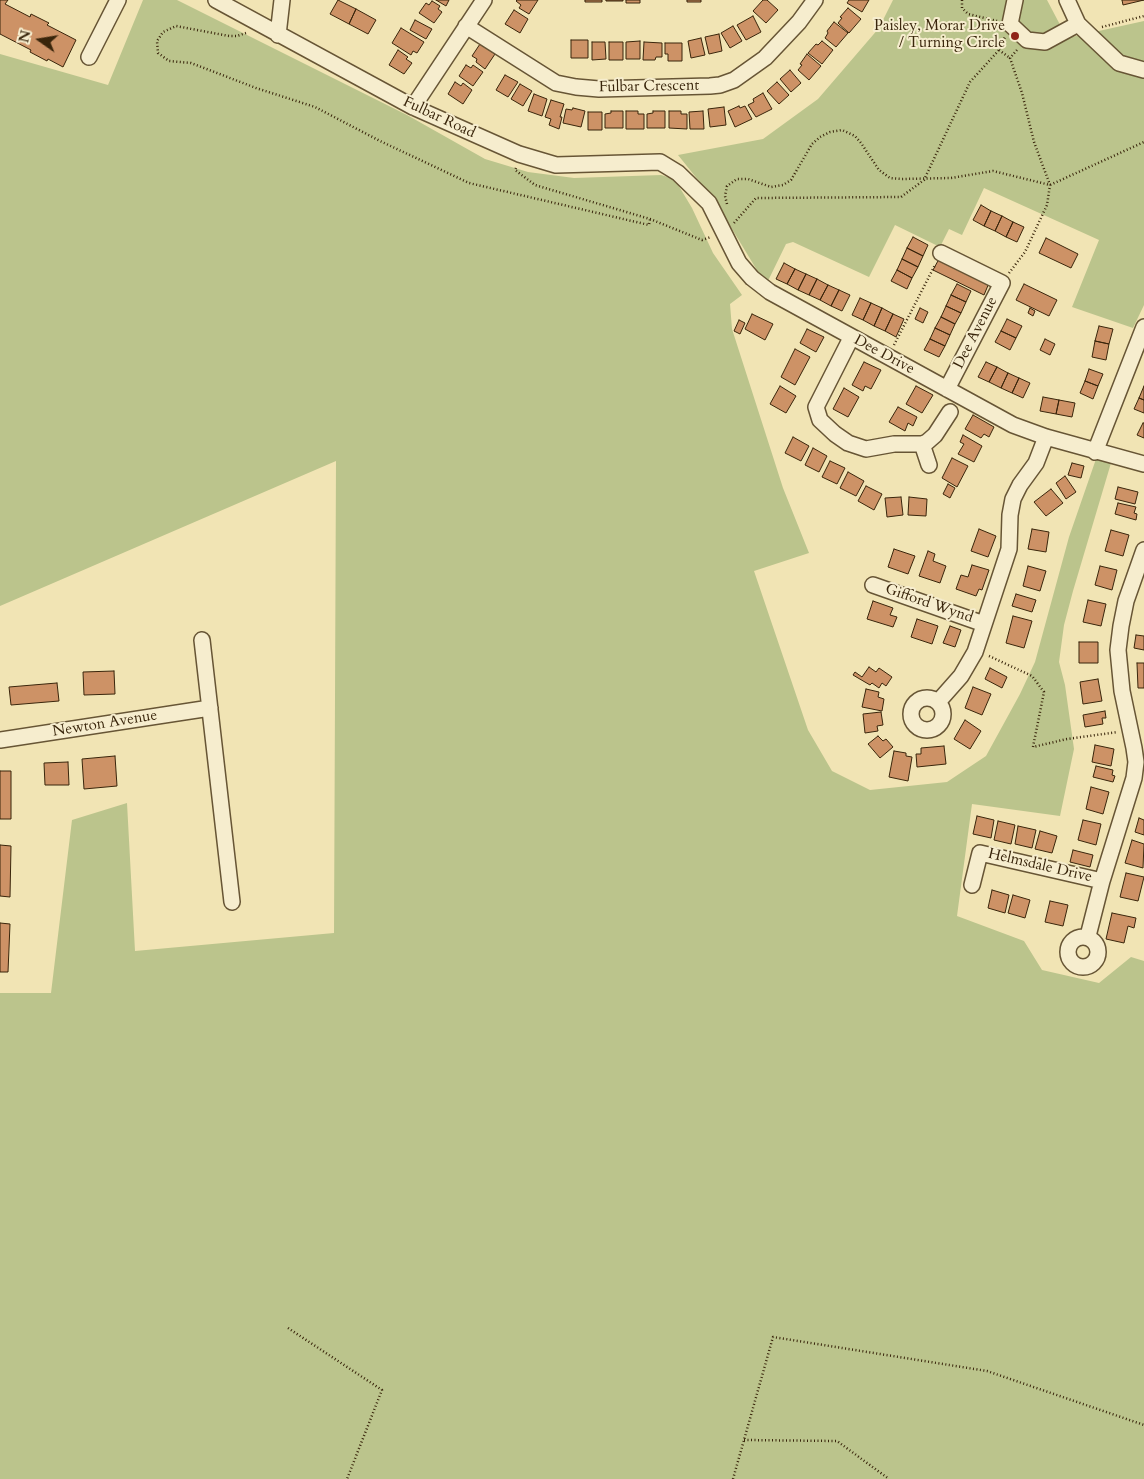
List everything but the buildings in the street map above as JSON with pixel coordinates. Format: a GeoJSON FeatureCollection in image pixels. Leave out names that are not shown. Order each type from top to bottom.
{"type":"FeatureCollection","features":[{"type":"Feature","properties":{"kind":"street"},"geometry":{"type":"LineString","coordinates":[[89,57],[118,0]]}},
{"type":"Feature","properties":{"kind":"street","name":"Fulbar Road"},"geometry":{"type":"LineString","coordinates":[[216,0],[413,107],[519,154],[556,165],[660,162],[678,173]]}},
{"type":"Feature","properties":{"kind":"street"},"geometry":{"type":"LineString","coordinates":[[278,34],[282,0]]}},
{"type":"Feature","properties":{"kind":"street"},"geometry":{"type":"LineString","coordinates":[[413,107],[484,0]]}},
{"type":"Feature","properties":{"kind":"street","name":"Fulbar Crescent"},"geometry":{"type":"LineString","coordinates":[[466,26],[556,83],[576,88],[599,90],[710,86],[734,80],[765,58],[800,22],[815,0]]}},
{"type":"Feature","properties":{"kind":"street"},"geometry":{"type":"LineString","coordinates":[[1015,0],[1010,24],[1027,40],[1045,42],[1082,28]]}},
{"type":"Feature","properties":{"kind":"street"},"geometry":{"type":"LineString","coordinates":[[1067,0],[1082,28],[1119,63],[1144,70]]}},
{"type":"Feature","properties":{"kind":"street","name":"Dee Drive"},"geometry":{"type":"LineString","coordinates":[[678,173],[709,203],[739,263],[752,278],[770,292],[1013,425],[1095,452],[1144,464]]}},
{"type":"Feature","properties":{"kind":"street","name":"Dee Avenue"},"geometry":{"type":"LineString","coordinates":[[941,253],[1002,283],[946,389]]}},
{"type":"Feature","properties":{"kind":"street"},"geometry":{"type":"LineString","coordinates":[[1095,452],[1144,328]]}},
{"type":"Feature","properties":{"kind":"street"},"geometry":{"type":"LineString","coordinates":[[852,338],[816,407],[820,420],[835,434],[856,447],[874,448],[894,444],[922,444],[935,436],[950,412]]}},
{"type":"Feature","properties":{"kind":"street","name":"Gifford Wynd"},"geometry":{"type":"LineString","coordinates":[[938,702],[960,676],[976,652],[1009,550],[1010,515],[1013,500],[1020,485],[1036,464],[1046,437]]}},
{"type":"Feature","properties":{"kind":"street"},"geometry":{"type":"LineString","coordinates":[[922,444],[929,465]]}},
{"type":"Feature","properties":{"kind":"street","name":"Helmsdale Drive"},"geometry":{"type":"LineString","coordinates":[[1088,936],[1102,881],[1134,778],[1136,762],[1122,691],[1118,650],[1126,601],[1144,550]]}},
{"type":"Feature","properties":{"kind":"street","name":"Gifford Wynd"},"geometry":{"type":"LineString","coordinates":[[873,585],[984,624]]}},
{"type":"Feature","properties":{"kind":"street"},"geometry":{"type":"LineString","coordinates":[[202,640],[232,902]]}},
{"type":"Feature","properties":{"kind":"street","name":"Newton Avenue"},"geometry":{"type":"LineString","coordinates":[[0,740],[210,708]]}},
{"type":"Feature","properties":{"kind":"street","name":"Helmsdale Drive"},"geometry":{"type":"LineString","coordinates":[[972,885],[980,853],[1102,881]]}},
{"type":"Feature","properties":{"kind":"path"},"geometry":{"type":"LineString","coordinates":[[519,154],[515,170],[535,185],[650,219],[702,240],[724,233],[756,198],[901,197],[924,180],[970,82],[1000,50],[1010,24],[968,14],[962,8],[962,0]]}},
{"type":"Feature","properties":{"kind":"path"},"geometry":{"type":"LineString","coordinates":[[1082,28],[1144,16]]}},
{"type":"Feature","properties":{"kind":"path"},"geometry":{"type":"LineString","coordinates":[[254,21],[246,33],[237,36],[176,26],[163,32],[157,42],[158,53],[169,60],[191,63],[256,88],[315,107],[380,141],[470,183],[649,225],[650,219]]}},
{"type":"Feature","properties":{"kind":"path"},"geometry":{"type":"LineString","coordinates":[[1010,58],[1027,40]]}},
{"type":"Feature","properties":{"kind":"path"},"geometry":{"type":"LineString","coordinates":[[1000,50],[1010,58],[1034,142],[1050,185],[1047,205],[1025,252],[1002,283]]}},
{"type":"Feature","properties":{"kind":"path"},"geometry":{"type":"LineString","coordinates":[[728,210],[725,196],[727,186],[738,179],[748,178],[771,187],[783,185],[791,180],[812,144],[830,132],[842,130],[855,136],[879,170],[890,178],[924,180],[951,178],[993,171],[1050,185],[1144,142]]}},
{"type":"Feature","properties":{"kind":"path"},"geometry":{"type":"LineString","coordinates":[[888,357],[941,253]]}},
{"type":"Feature","properties":{"kind":"path"},"geometry":{"type":"LineString","coordinates":[[991,657],[1032,676],[1044,692],[1033,747],[1067,738],[1131,730]]}},
{"type":"Feature","properties":{"kind":"path"},"geometry":{"type":"LineString","coordinates":[[288,1328],[382,1390],[347,1479]]}},
{"type":"Feature","properties":{"kind":"path"},"geometry":{"type":"LineString","coordinates":[[733,1479],[773,1337],[987,1372],[1144,1425]]}},
{"type":"Feature","properties":{"kind":"path"},"geometry":{"type":"LineString","coordinates":[[744,1440],[837,1441],[890,1479]]}},
{"type":"Feature","properties":{"kind":"green space"},"geometry":{"type":"Polygon","coordinates":[[[143,0],[177,0],[407,115],[485,159],[528,172],[574,178],[661,175],[671,178],[677,183],[692,208],[713,253],[742,295],[730,304],[732,329],[783,488],[809,553],[754,571],[808,730],[832,771],[870,790],[947,782],[986,756],[1035,662],[1069,537],[1096,459],[1111,463],[1064,625],[1059,662],[1065,685],[1074,749],[1060,816],[972,804],[957,916],[1024,941],[1042,970],[1099,983],[1131,957],[1144,961],[1144,1479],[0,1479],[0,993],[51,993],[72,820],[127,803],[135,951],[334,933],[336,461],[0,606],[0,54],[108,85],[143,0]]]}},
{"type":"Feature","properties":{"kind":"green space"},"geometry":{"type":"Polygon","coordinates":[[[893,0],[1047,0],[1067,38],[1144,21],[1144,305],[1133,328],[1072,307],[1099,240],[984,188],[962,235],[949,229],[940,247],[895,225],[869,277],[793,242],[786,244],[766,285],[715,201],[678,155],[763,139],[818,99],[879,28],[893,0]]]}},
{"type":"Feature","properties":{"kind":"place","name":"Paisley, Morar Drive / Turning Circle"},"geometry":{"type":"Point","coordinates":[1015,36]}}]}
